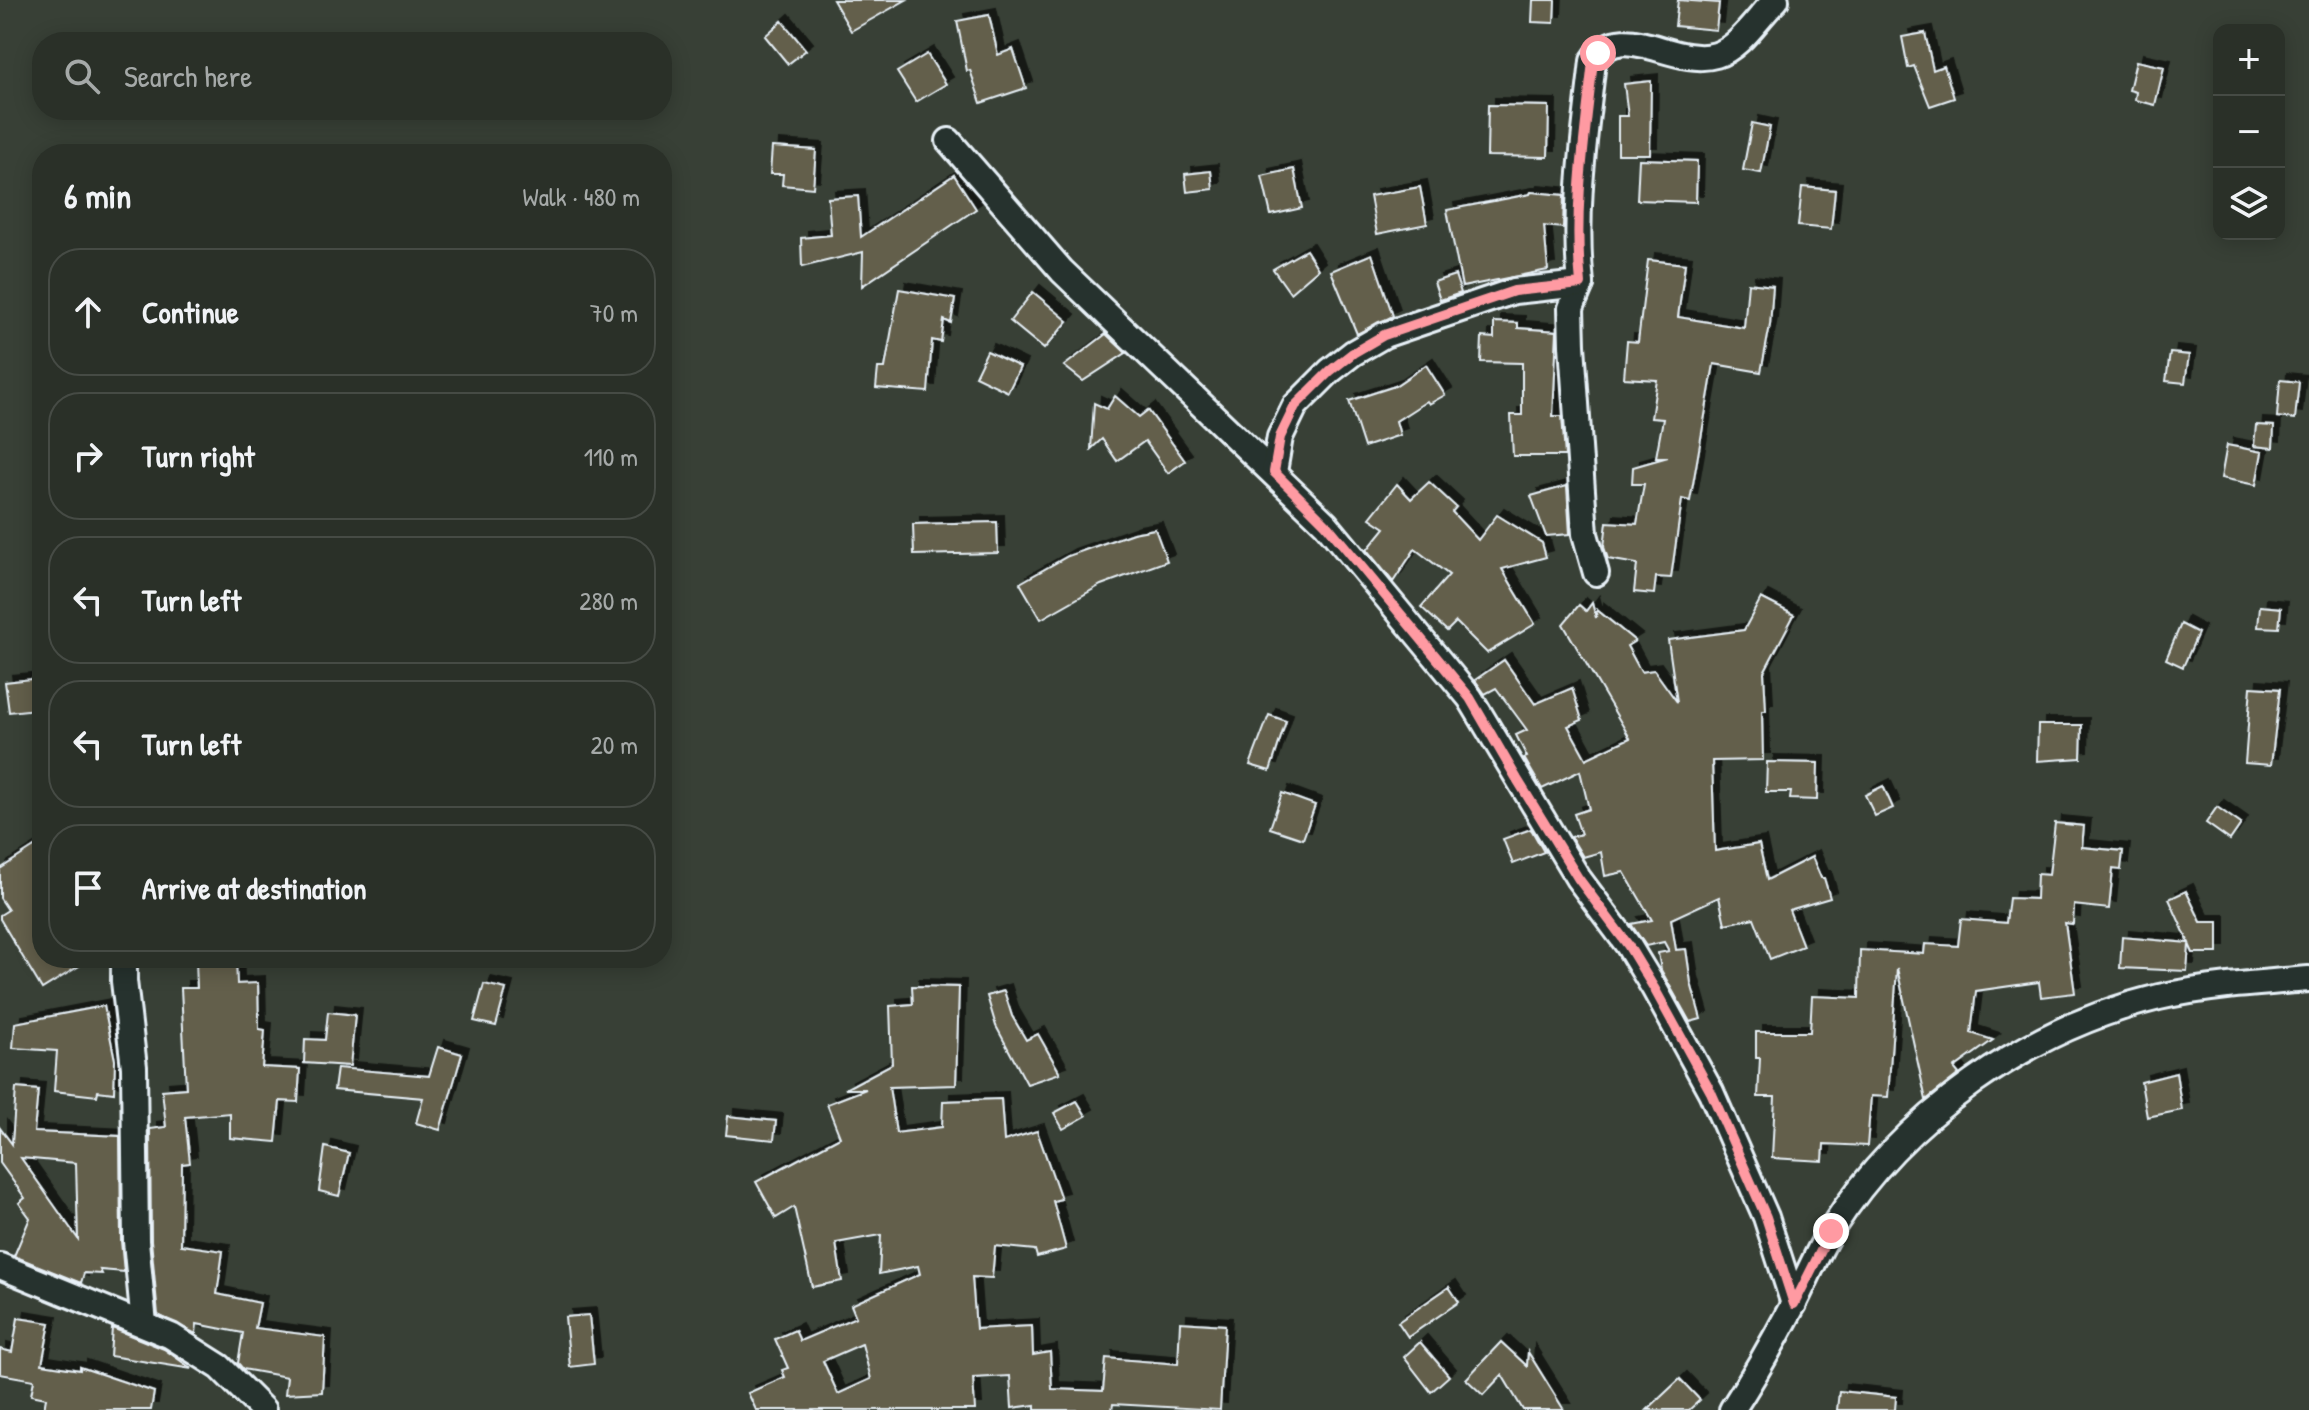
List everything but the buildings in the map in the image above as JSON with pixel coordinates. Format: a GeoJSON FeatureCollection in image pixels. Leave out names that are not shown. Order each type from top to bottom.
{"type":"FeatureCollection","features":[{"type":"Feature","properties":{"kind":"street"},"geometry":{"type":"LineString","coordinates":[[1596,573],[1585,534],[1571,308],[1581,284],[1576,242],[1593,61],[1611,44],[1633,42],[1686,58],[1714,56],[1739,41],[1776,0]]}},
{"type":"Feature","properties":{"kind":"street"},"geometry":{"type":"LineString","coordinates":[[949,141],[1062,271],[1326,524],[1470,698],[1578,878],[1648,977],[1711,1092],[1766,1217],[1794,1304]]}},
{"type":"Feature","properties":{"kind":"street"},"geometry":{"type":"LineString","coordinates":[[1274,472],[1280,437],[1295,406],[1353,353],[1384,335],[1514,291],[1581,284]]}},
{"type":"Feature","properties":{"kind":"street"},"geometry":{"type":"LineString","coordinates":[[124,968],[134,1067],[136,1241],[144,1324]]}},
{"type":"Feature","properties":{"kind":"street"},"geometry":{"type":"LineString","coordinates":[[1732,1410],[1759,1369],[1831,1231],[1882,1161],[1942,1108],[1993,1070],[2057,1033],[2129,1005],[2191,990],[2309,979]]}},
{"type":"Feature","properties":{"kind":"street"},"geometry":{"type":"LineString","coordinates":[[0,1266],[171,1336],[220,1367],[263,1410]]}},
{"type":"Feature","properties":{"kind":"route"},"geometry":{"type":"LineString","coordinates":[[1598,53],[1593,61],[1580,174],[1576,242],[1581,284],[1514,291],[1384,335],[1353,353],[1295,406],[1280,437],[1274,472],[1326,524],[1444,663],[1470,698],[1578,878],[1628,945],[1711,1092],[1766,1217],[1794,1304],[1831,1231]]}}]}
